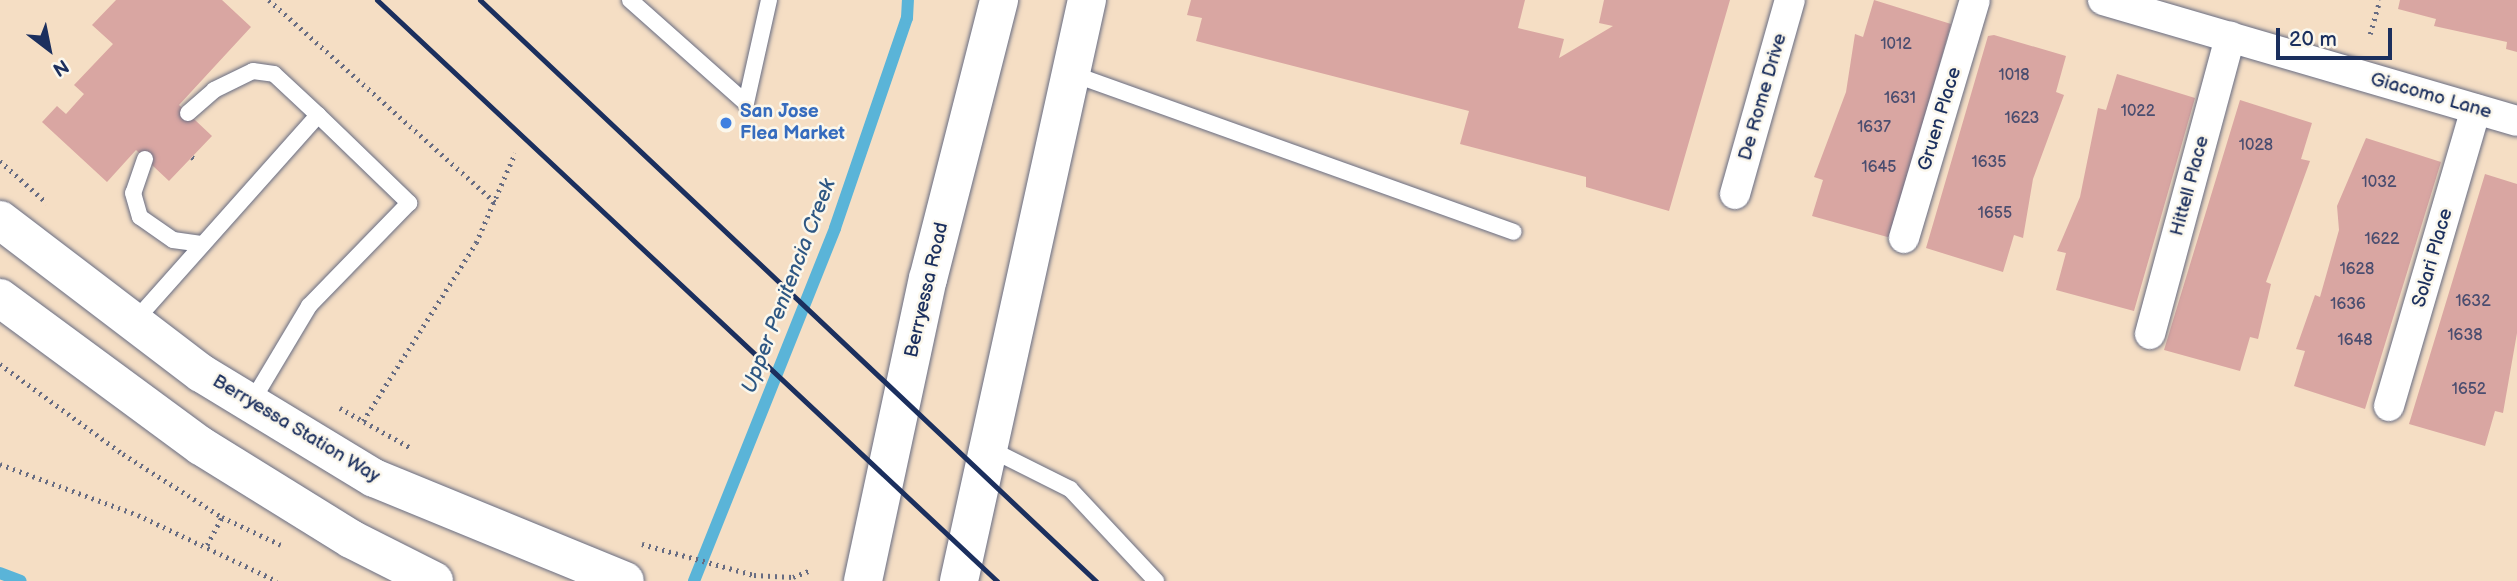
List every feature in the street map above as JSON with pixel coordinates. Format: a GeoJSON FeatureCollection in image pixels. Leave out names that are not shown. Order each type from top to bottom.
{"type":"FeatureCollection","features":[{"type":"Feature","properties":{"kind":"street","name":"Berryessa Road"},"geometry":{"type":"LineString","coordinates":[[863,581],[928,279],[999,0]]}},
{"type":"Feature","properties":{"kind":"street"},"geometry":{"type":"LineString","coordinates":[[960,581],[1068,72],[1087,0]]}},
{"type":"Feature","properties":{"kind":"street","name":"De Rome Drive"},"geometry":{"type":"LineString","coordinates":[[1735,194],[1790,0]]}},
{"type":"Feature","properties":{"kind":"street","name":"Gruen Place"},"geometry":{"type":"LineString","coordinates":[[1904,238],[1975,0]]}},
{"type":"Feature","properties":{"kind":"street","name":"Giacomo Lane"},"geometry":{"type":"LineString","coordinates":[[2103,0],[2517,121]]}},
{"type":"Feature","properties":{"kind":"street","name":"Hittell Place"},"geometry":{"type":"LineString","coordinates":[[2150,334],[2230,37]]}},
{"type":"Feature","properties":{"kind":"street","name":"Solari Place"},"geometry":{"type":"LineString","coordinates":[[2389,406],[2476,109]]}},
{"type":"Feature","properties":{"kind":"street","name":"Berryessa Station Way"},"geometry":{"type":"LineString","coordinates":[[0,220],[132,324],[251,403],[374,478],[625,581]]}},
{"type":"Feature","properties":{"kind":"street"},"geometry":{"type":"LineString","coordinates":[[0,298],[190,438],[351,539],[434,581]]}},
{"type":"Feature","properties":{"kind":"lane"},"geometry":{"type":"LineString","coordinates":[[631,0],[746,103],[769,0]]}},
{"type":"Feature","properties":{"kind":"lane"},"geometry":{"type":"LineString","coordinates":[[188,113],[253,71],[274,74],[409,203],[309,306],[251,403]]}},
{"type":"Feature","properties":{"kind":"lane"},"geometry":{"type":"LineString","coordinates":[[1068,72],[1513,232]]}},
{"type":"Feature","properties":{"kind":"lane"},"geometry":{"type":"LineString","coordinates":[[132,324],[318,115]]}},
{"type":"Feature","properties":{"kind":"lane"},"geometry":{"type":"LineString","coordinates":[[145,159],[133,193],[140,217],[173,240],[203,244]]}},
{"type":"Feature","properties":{"kind":"lane"},"geometry":{"type":"LineString","coordinates":[[988,448],[1070,489],[1156,581]]}},
{"type":"Feature","properties":{"kind":"path"},"geometry":{"type":"LineString","coordinates":[[269,0],[498,205]]}},
{"type":"Feature","properties":{"kind":"path"},"geometry":{"type":"LineString","coordinates":[[2370,34],[2380,0]]}},
{"type":"Feature","properties":{"kind":"path"},"geometry":{"type":"LineString","coordinates":[[363,421],[498,205],[515,153]]}},
{"type":"Feature","properties":{"kind":"path"},"geometry":{"type":"LineString","coordinates":[[0,161],[51,207]]}},
{"type":"Feature","properties":{"kind":"path"},"geometry":{"type":"LineString","coordinates":[[0,364],[222,517],[292,550]]}},
{"type":"Feature","properties":{"kind":"path"},"geometry":{"type":"LineString","coordinates":[[326,400],[390,436]]}},
{"type":"Feature","properties":{"kind":"path"},"geometry":{"type":"LineString","coordinates":[[0,464],[208,545],[277,581]]}},
{"type":"Feature","properties":{"kind":"path"},"geometry":{"type":"LineString","coordinates":[[208,545],[222,517]]}},
{"type":"Feature","properties":{"kind":"path"},"geometry":{"type":"LineString","coordinates":[[771,578],[811,570]]}},
{"type":"Feature","properties":{"kind":"building"},"geometry":{"type":"Polygon","coordinates":[[[116,0],[222,0],[251,27],[179,105],[212,136],[169,181],[136,150],[107,182],[42,122],[57,106],[66,114],[84,94],[74,85],[113,44],[92,25],[116,0]]]}},
{"type":"Feature","properties":{"kind":"building"},"geometry":{"type":"Polygon","coordinates":[[[1191,0],[1525,0],[1518,28],[1564,39],[1559,58],[1613,26],[1599,23],[1604,0],[1730,0],[1669,211],[1586,187],[1586,177],[1460,144],[1469,111],[1196,41],[1202,18],[1187,15],[1191,0]]]}},
{"type":"Feature","properties":{"kind":"building"},"geometry":{"type":"Polygon","coordinates":[[[1874,0],[1951,24],[1891,238],[1812,216],[1823,180],[1814,177],[1846,92],[1855,34],[1863,37],[1874,0]]]}},
{"type":"Feature","properties":{"kind":"building"},"geometry":{"type":"Polygon","coordinates":[[[2400,0],[2517,0],[2517,52],[2506,49],[2507,42],[2434,26],[2436,19],[2398,9],[2400,0]]]}},
{"type":"Feature","properties":{"kind":"building"},"geometry":{"type":"Polygon","coordinates":[[[1994,35],[2066,56],[2056,92],[2064,95],[2033,179],[2023,238],[2014,235],[2003,272],[1926,248],[1988,36],[1994,35]]]}},
{"type":"Feature","properties":{"kind":"building"},"geometry":{"type":"Polygon","coordinates":[[[2117,74],[2195,98],[2134,311],[2056,290],[2066,253],[2057,251],[2080,197],[2098,108],[2106,110],[2117,74]]]}},
{"type":"Feature","properties":{"kind":"building"},"geometry":{"type":"Polygon","coordinates":[[[2240,100],[2312,123],[2301,159],[2310,161],[2266,282],[2271,284],[2258,339],[2250,337],[2240,371],[2164,350],[2240,100]]]}},
{"type":"Feature","properties":{"kind":"building"},"geometry":{"type":"Polygon","coordinates":[[[2366,138],[2441,162],[2365,409],[2294,386],[2305,351],[2296,349],[2315,295],[2320,297],[2339,230],[2337,206],[2366,138]]]}},
{"type":"Feature","properties":{"kind":"building"},"geometry":{"type":"Polygon","coordinates":[[[2485,174],[2517,184],[2517,333],[2503,413],[2495,411],[2485,446],[2409,424],[2485,174]]]}},
{"type":"Feature","properties":{"kind":"waterway","name":"Upper Penitencia Creek"},"geometry":{"type":"LineString","coordinates":[[694,581],[835,228],[907,18],[908,0]]}},
{"type":"Feature","properties":{"kind":"waterway","name":"Upper Penitencia Creek"},"geometry":{"type":"LineString","coordinates":[[0,573],[21,581]]}},
{"type":"Feature","properties":{"kind":"railway"},"geometry":{"type":"LineString","coordinates":[[377,0],[997,581]]}},
{"type":"Feature","properties":{"kind":"railway"},"geometry":{"type":"LineString","coordinates":[[480,0],[1096,581]]}},
{"type":"Feature","properties":{"kind":"place","name":"San Jose Flea Market"},"geometry":{"type":"Point","coordinates":[726,123]}}]}
